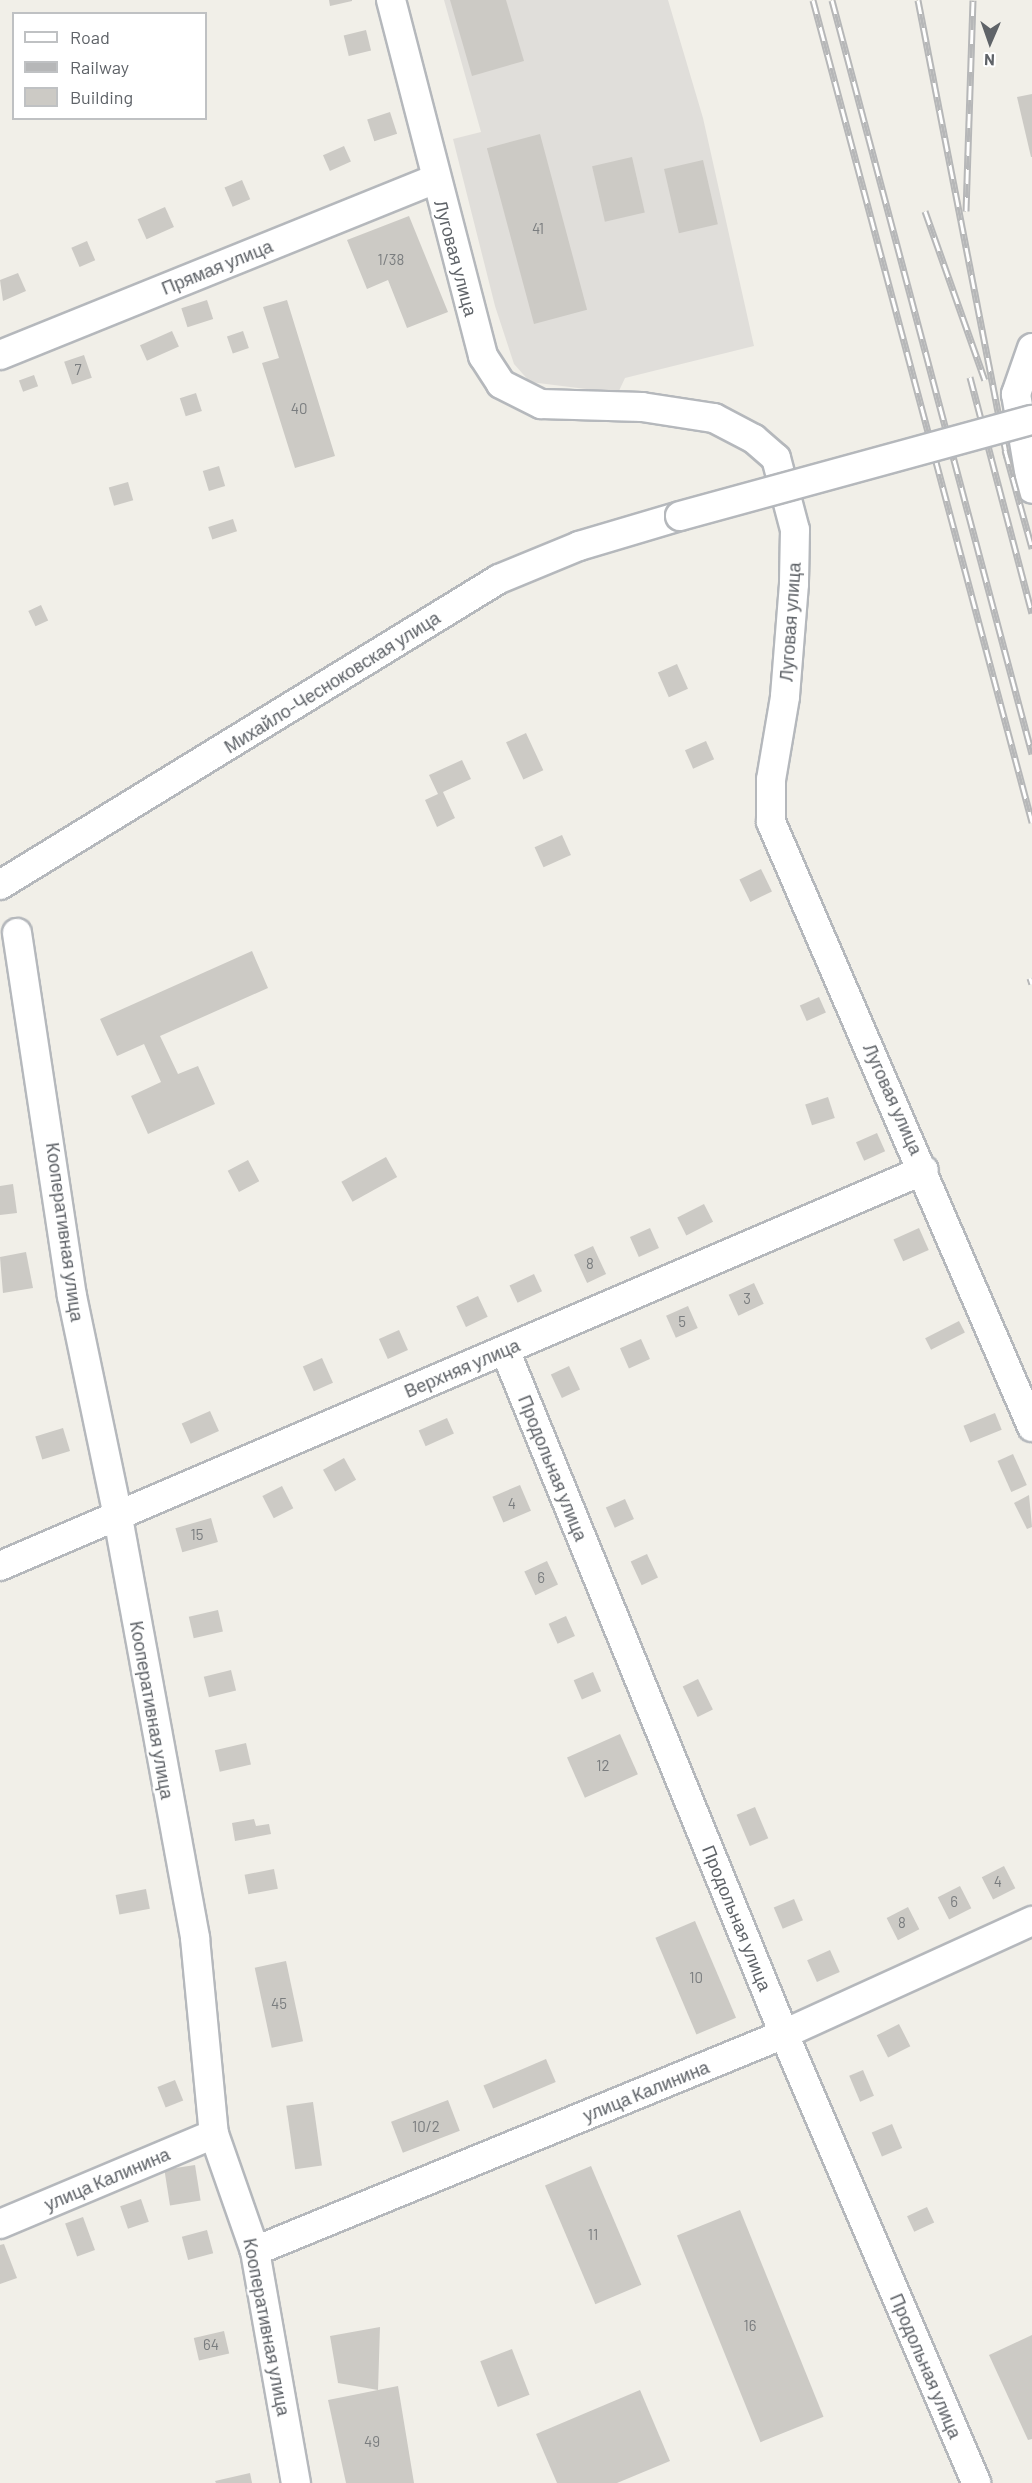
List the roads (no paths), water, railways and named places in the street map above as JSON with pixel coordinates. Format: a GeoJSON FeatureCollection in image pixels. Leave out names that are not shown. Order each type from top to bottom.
{"type":"FeatureCollection","features":[{"type":"Feature","properties":{"kind":"street","name":"Луговая улица"},"geometry":{"type":"LineString","coordinates":[[391,0],[435,178],[483,356],[501,384],[541,404],[642,407],[714,418],[754,439],[776,458],[795,530],[785,697],[771,780],[771,822],[924,1170],[1032,1427]]}},
{"type":"Feature","properties":{"kind":"street","name":"Прямая улица"},"geometry":{"type":"LineString","coordinates":[[0,355],[435,178]]}},
{"type":"Feature","properties":{"kind":"street"},"geometry":{"type":"LineString","coordinates":[[1032,348],[1016,394],[1032,489]]}},
{"type":"Feature","properties":{"kind":"street","name":"Михайло-Чесноковская улица"},"geometry":{"type":"LineString","coordinates":[[0,885],[500,579],[579,546],[680,516],[1032,420]]}},
{"type":"Feature","properties":{"kind":"street","name":"Кооперативная улица"},"geometry":{"type":"LineString","coordinates":[[17,933],[72,1296],[117,1512],[195,1938],[214,2134],[255,2251],[296,2483]]}},
{"type":"Feature","properties":{"kind":"street","name":"Верхняя улица"},"geometry":{"type":"LineString","coordinates":[[0,1566],[117,1512],[505,1350],[924,1170]]}},
{"type":"Feature","properties":{"kind":"street","name":"Продольная улица"},"geometry":{"type":"LineString","coordinates":[[505,1350],[784,2034],[976,2483]]}},
{"type":"Feature","properties":{"kind":"street","name":"улица Калинина"},"geometry":{"type":"LineString","coordinates":[[255,2251],[784,2034],[1032,1921]]}},
{"type":"Feature","properties":{"kind":"street","name":"улица Калинина"},"geometry":{"type":"LineString","coordinates":[[0,2224],[214,2134]]}},
{"type":"Feature","properties":{"kind":"railway"},"geometry":{"type":"LineString","coordinates":[[813,0],[1032,822]]}},
{"type":"Feature","properties":{"kind":"railway"},"geometry":{"type":"LineString","coordinates":[[832,0],[1032,754]]}},
{"type":"Feature","properties":{"kind":"railway"},"geometry":{"type":"LineString","coordinates":[[918,0],[1007,457]]}},
{"type":"Feature","properties":{"kind":"railway"},"geometry":{"type":"LineString","coordinates":[[966,211],[973,0]]}},
{"type":"Feature","properties":{"kind":"railway"},"geometry":{"type":"LineString","coordinates":[[925,211],[985,380]]}},
{"type":"Feature","properties":{"kind":"railway"},"geometry":{"type":"LineString","coordinates":[[970,377],[1032,613]]}},
{"type":"Feature","properties":{"kind":"railway"},"geometry":{"type":"LineString","coordinates":[[1005,450],[1032,548]]}},
{"type":"Feature","properties":{"kind":"railway"},"geometry":{"type":"LineString","coordinates":[[1030,978],[1032,984]]}}]}
